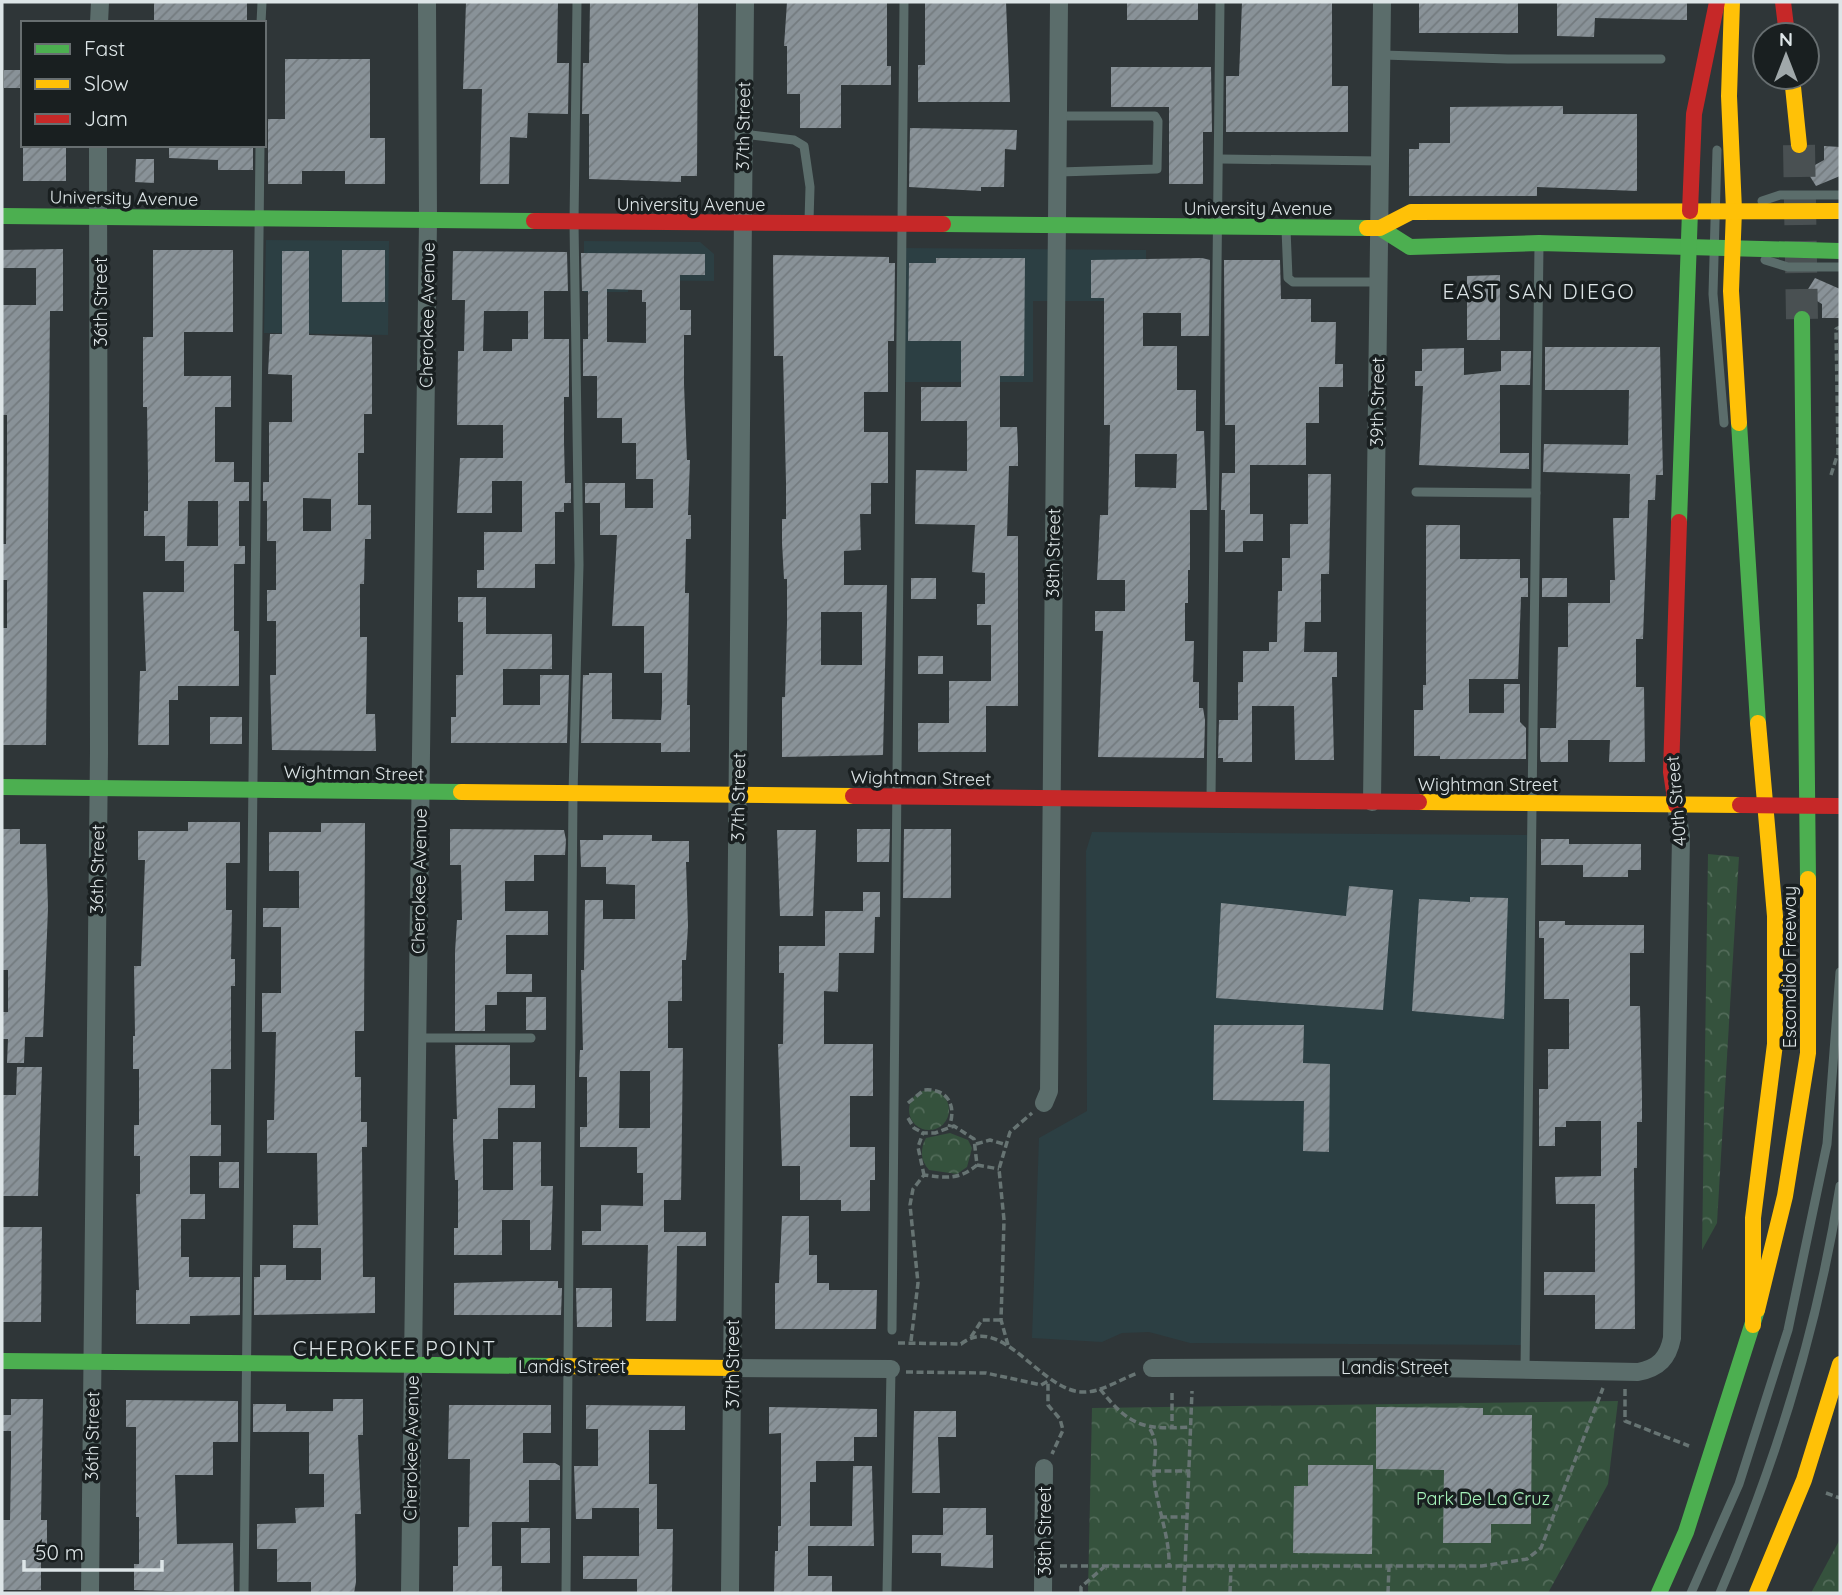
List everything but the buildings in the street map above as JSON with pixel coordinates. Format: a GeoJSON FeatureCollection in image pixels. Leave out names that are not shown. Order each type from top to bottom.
{"type":"FeatureCollection","features":[{"type":"Feature","properties":{"kind":"main road","name":"40th Street"},"geometry":{"type":"LineString","coordinates":[[1676,805],[1671,772],[1694,114],[1717,2]]}},
{"type":"Feature","properties":{"kind":"main road"},"geometry":{"type":"LineString","coordinates":[[1732,2],[1729,96],[1734,210],[1731,291],[1758,730],[1775,916],[1775,1044],[1753,1218],[1753,1325]]}},
{"type":"Feature","properties":{"kind":"main road"},"geometry":{"type":"LineString","coordinates":[[1783,2],[1785,21]]}},
{"type":"Feature","properties":{"kind":"main road"},"geometry":{"type":"LineString","coordinates":[[1801,13],[1801,21]]}},
{"type":"Feature","properties":{"kind":"main road"},"geometry":{"type":"LineString","coordinates":[[1793,91],[1799,145],[1800,91]]}},
{"type":"Feature","properties":{"kind":"main road","name":"University Avenue"},"geometry":{"type":"LineString","coordinates":[[2,216],[1380,228],[1411,212],[1840,211]]}},
{"type":"Feature","properties":{"kind":"main road"},"geometry":{"type":"LineString","coordinates":[[1380,228],[1409,247],[1539,243],[1840,251]]}},
{"type":"Feature","properties":{"kind":"main road","name":"Escondido Freeway"},"geometry":{"type":"LineString","coordinates":[[1659,1593],[1686,1531],[1753,1325],[1785,1196],[1808,1053],[1808,684],[1801,319]]}},
{"type":"Feature","properties":{"kind":"main road","name":"Wightman Street"},"geometry":{"type":"LineString","coordinates":[[2,787],[1840,806]]}},
{"type":"Feature","properties":{"kind":"main road","name":"Landis Street"},"geometry":{"type":"LineString","coordinates":[[2,1361],[732,1368]]}},
{"type":"Feature","properties":{"kind":"main road"},"geometry":{"type":"LineString","coordinates":[[1757,1593],[1788,1524],[1833,1396],[1840,1364]]}},
{"type":"Feature","properties":{"kind":"street"},"geometry":{"type":"LineString","coordinates":[[100,2],[100,21]]}},
{"type":"Feature","properties":{"kind":"street","name":"Cherokee Avenue"},"geometry":{"type":"LineString","coordinates":[[410,1593],[428,220],[427,2]]}},
{"type":"Feature","properties":{"kind":"street","name":"37th Street"},"geometry":{"type":"LineString","coordinates":[[730,1593],[745,2]]}},
{"type":"Feature","properties":{"kind":"street","name":"38th Street"},"geometry":{"type":"LineString","coordinates":[[1044,1103],[1049,1091],[1059,2]]}},
{"type":"Feature","properties":{"kind":"street","name":"39th Street"},"geometry":{"type":"LineString","coordinates":[[1372,802],[1382,2]]}},
{"type":"Feature","properties":{"kind":"street","name":"36th Street"},"geometry":{"type":"LineString","coordinates":[[90,1593],[98,790],[98,147]]}},
{"type":"Feature","properties":{"kind":"street","name":"40th Street"},"geometry":{"type":"LineString","coordinates":[[1624,1371],[1662,1363],[1669,1352],[1672,1338],[1681,836],[1676,805]]}},
{"type":"Feature","properties":{"kind":"street","name":"Landis Street"},"geometry":{"type":"LineString","coordinates":[[732,1368],[891,1369]]}},
{"type":"Feature","properties":{"kind":"street","name":"Landis Street"},"geometry":{"type":"LineString","coordinates":[[1152,1368],[1624,1371]]}},
{"type":"Feature","properties":{"kind":"street","name":"38th Street"},"geometry":{"type":"LineString","coordinates":[[1043,1593],[1044,1468]]}},
{"type":"Feature","properties":{"kind":"lane"},"geometry":{"type":"LineString","coordinates":[[261,2],[261,21]]}},
{"type":"Feature","properties":{"kind":"lane"},"geometry":{"type":"LineString","coordinates":[[566,1593],[573,794],[579,565],[574,222],[577,2]]}},
{"type":"Feature","properties":{"kind":"lane"},"geometry":{"type":"LineString","coordinates":[[892,1330],[894,797],[904,2]]}},
{"type":"Feature","properties":{"kind":"lane"},"geometry":{"type":"LineString","coordinates":[[1211,800],[1220,227],[1220,2]]}},
{"type":"Feature","properties":{"kind":"lane"},"geometry":{"type":"LineString","coordinates":[[1720,41],[1723,2]]}},
{"type":"Feature","properties":{"kind":"lane"},"geometry":{"type":"LineString","coordinates":[[1383,55],[1508,60],[1661,60]]}},
{"type":"Feature","properties":{"kind":"lane"},"geometry":{"type":"LineString","coordinates":[[1718,110],[1719,65]]}},
{"type":"Feature","properties":{"kind":"lane"},"geometry":{"type":"LineString","coordinates":[[1058,116],[1155,116],[1158,121],[1157,169],[1059,172]]}},
{"type":"Feature","properties":{"kind":"lane"},"geometry":{"type":"LineString","coordinates":[[743,134],[794,140],[804,146],[810,187],[809,224]]}},
{"type":"Feature","properties":{"kind":"lane"},"geometry":{"type":"LineString","coordinates":[[1717,137],[1712,249],[1713,294],[1724,433]]}},
{"type":"Feature","properties":{"kind":"lane"},"geometry":{"type":"LineString","coordinates":[[244,1593],[260,147]]}},
{"type":"Feature","properties":{"kind":"lane"},"geometry":{"type":"LineString","coordinates":[[1220,159],[1381,161]]}},
{"type":"Feature","properties":{"kind":"lane"},"geometry":{"type":"LineString","coordinates":[[1734,210],[1780,195],[1840,195]]}},
{"type":"Feature","properties":{"kind":"lane"},"geometry":{"type":"LineString","coordinates":[[1286,228],[1288,278],[1293,282],[1380,282]]}},
{"type":"Feature","properties":{"kind":"lane"},"geometry":{"type":"LineString","coordinates":[[1525,1369],[1539,243]]}},
{"type":"Feature","properties":{"kind":"lane"},"geometry":{"type":"LineString","coordinates":[[1733,250],[1788,267],[1840,267]]}},
{"type":"Feature","properties":{"kind":"lane"},"geometry":{"type":"LineString","coordinates":[[1416,492],[1536,493]]}},
{"type":"Feature","properties":{"kind":"lane"},"geometry":{"type":"LineString","coordinates":[[1738,586],[1746,667],[1758,730]]}},
{"type":"Feature","properties":{"kind":"lane"},"geometry":{"type":"LineString","coordinates":[[1691,1593],[1739,1484],[1788,1330],[1827,1144],[1840,972]]}},
{"type":"Feature","properties":{"kind":"lane"},"geometry":{"type":"LineString","coordinates":[[417,1038],[531,1038]]}},
{"type":"Feature","properties":{"kind":"lane"},"geometry":{"type":"LineString","coordinates":[[1720,1593],[1759,1501],[1786,1421],[1809,1340],[1840,1186]]}},
{"type":"Feature","properties":{"kind":"lane"},"geometry":{"type":"LineString","coordinates":[[887,1593],[891,1369]]}},
{"type":"Feature","properties":{"kind":"path"},"geometry":{"type":"LineString","coordinates":[[1831,483],[1838,453],[1836,330],[1840,327]]}},
{"type":"Feature","properties":{"kind":"path"},"geometry":{"type":"LineString","coordinates":[[949,1127],[952,1108],[946,1095],[939,1091],[924,1090],[912,1098],[907,1111],[914,1128],[923,1133],[935,1133],[949,1127],[967,1132],[976,1144],[977,1165]]}},
{"type":"Feature","properties":{"kind":"path"},"geometry":{"type":"LineString","coordinates":[[1009,1347],[1001,1320],[1004,1220],[999,1169],[1010,1132],[1044,1103]]}},
{"type":"Feature","properties":{"kind":"path"},"geometry":{"type":"LineString","coordinates":[[923,1133],[918,1147],[924,1175]]}},
{"type":"Feature","properties":{"kind":"path"},"geometry":{"type":"LineString","coordinates":[[976,1144],[990,1140],[1007,1144]]}},
{"type":"Feature","properties":{"kind":"path"},"geometry":{"type":"LineString","coordinates":[[924,1175],[958,1178],[977,1165],[999,1169]]}},
{"type":"Feature","properties":{"kind":"path"},"geometry":{"type":"LineString","coordinates":[[911,1341],[918,1283],[910,1205],[912,1189],[924,1175]]}},
{"type":"Feature","properties":{"kind":"path"},"geometry":{"type":"LineString","coordinates":[[897,1343],[911,1341],[917,1344],[961,1345],[971,1337],[982,1320],[1001,1320]]}},
{"type":"Feature","properties":{"kind":"path"},"geometry":{"type":"LineString","coordinates":[[971,1337],[993,1337],[1028,1360],[1048,1381],[1081,1392],[1100,1390],[1120,1378]]}},
{"type":"Feature","properties":{"kind":"path"},"geometry":{"type":"LineString","coordinates":[[891,1369],[919,1374],[1004,1375],[1041,1385],[1048,1381]]}},
{"type":"Feature","properties":{"kind":"path"},"geometry":{"type":"LineString","coordinates":[[1624,1371],[1625,1421],[1635,1427]]}},
{"type":"Feature","properties":{"kind":"path"},"geometry":{"type":"LineString","coordinates":[[1044,1566],[1389,1566],[1502,1564],[1527,1559],[1542,1548],[1624,1371]]}},
{"type":"Feature","properties":{"kind":"path"},"geometry":{"type":"LineString","coordinates":[[1044,1468],[1063,1430],[1060,1419],[1048,1405],[1048,1381]]}},
{"type":"Feature","properties":{"kind":"path"},"geometry":{"type":"LineString","coordinates":[[1100,1390],[1119,1413],[1150,1429],[1191,1427]]}},
{"type":"Feature","properties":{"kind":"path"},"geometry":{"type":"LineString","coordinates":[[1184,1593],[1192,1391]]}},
{"type":"Feature","properties":{"kind":"path"},"geometry":{"type":"LineString","coordinates":[[1172,1393],[1172,1428]]}},
{"type":"Feature","properties":{"kind":"path"},"geometry":{"type":"LineString","coordinates":[[1150,1429],[1157,1440],[1154,1471],[1160,1517],[1170,1548],[1169,1566]]}},
{"type":"Feature","properties":{"kind":"path"},"geometry":{"type":"LineString","coordinates":[[1154,1471],[1190,1471]]}},
{"type":"Feature","properties":{"kind":"path"},"geometry":{"type":"LineString","coordinates":[[1160,1517],[1188,1517]]}},
{"type":"Feature","properties":{"kind":"path"},"geometry":{"type":"LineString","coordinates":[[1081,1593],[1081,1587],[1105,1566]]}},
{"type":"Feature","properties":{"kind":"path"},"geometry":{"type":"LineString","coordinates":[[1230,1593],[1231,1566]]}},
{"type":"Feature","properties":{"kind":"path"},"geometry":{"type":"LineString","coordinates":[[1388,1593],[1389,1566]]}},
{"type":"Feature","properties":{"kind":"shaded area"},"geometry":{"type":"Polygon","coordinates":[[[266,240],[389,241],[388,335],[264,333],[266,240]]]}},
{"type":"Feature","properties":{"kind":"shaded area"},"geometry":{"type":"Polygon","coordinates":[[[584,241],[700,242],[714,254],[714,281],[629,280],[628,292],[584,292],[584,241]]]}},
{"type":"Feature","properties":{"kind":"shaded area"},"geometry":{"type":"Polygon","coordinates":[[[903,248],[1146,250],[1146,301],[1033,301],[1033,382],[903,382],[903,248]]]}},
{"type":"Feature","properties":{"kind":"shaded area"},"geometry":{"type":"Polygon","coordinates":[[[1092,832],[1527,835],[1521,1345],[1190,1343],[1149,1332],[1122,1333],[1102,1342],[1032,1338],[1039,1138],[1087,1111],[1086,851],[1092,832]]]}},
{"type":"Feature","properties":{"kind":"green space"},"geometry":{"type":"Polygon","coordinates":[[[1708,854],[1739,857],[1717,1223],[1702,1250],[1708,854]]]}},
{"type":"Feature","properties":{"kind":"green space"},"geometry":{"type":"Polygon","coordinates":[[[929,1090],[943,1096],[949,1110],[943,1124],[929,1130],[915,1124],[909,1110],[915,1096],[929,1090]]]}},
{"type":"Feature","properties":{"kind":"green space"},"geometry":{"type":"Polygon","coordinates":[[[950,1133],[968,1140],[972,1148],[967,1167],[957,1174],[929,1170],[922,1154],[926,1138],[950,1133]]]}},
{"type":"Feature","properties":{"kind":"green space","name":"Park De La Cruz"},"geometry":{"type":"Polygon","coordinates":[[[1618,1401],[1608,1484],[1548,1593],[1088,1593],[1092,1408],[1618,1401]]]}},
{"type":"Feature","properties":{"kind":"green space"},"geometry":{"type":"Polygon","coordinates":[[[1839,1541],[1840,1593],[1811,1593],[1839,1541]]]}},
{"type":"Feature","properties":{"kind":"tunnel"},"geometry":{"type":"LineString","coordinates":[[1799,145],[1802,319]]}},
{"type":"Feature","properties":{"kind":"traffic: fast"},"geometry":{"type":"LineString","coordinates":[[1679,522],[1690,211]]}},
{"type":"Feature","properties":{"kind":"traffic: fast"},"geometry":{"type":"LineString","coordinates":[[2,216],[534,221]]}},
{"type":"Feature","properties":{"kind":"traffic: fast"},"geometry":{"type":"LineString","coordinates":[[943,224],[1367,228]]}},
{"type":"Feature","properties":{"kind":"traffic: fast"},"geometry":{"type":"LineString","coordinates":[[1380,228],[1410,247],[1539,243],[1840,251]]}},
{"type":"Feature","properties":{"kind":"traffic: fast"},"geometry":{"type":"LineString","coordinates":[[1802,319],[1808,879]]}},
{"type":"Feature","properties":{"kind":"traffic: fast"},"geometry":{"type":"LineString","coordinates":[[1739,423],[1758,723]]}},
{"type":"Feature","properties":{"kind":"traffic: fast"},"geometry":{"type":"LineString","coordinates":[[2,787],[461,792]]}},
{"type":"Feature","properties":{"kind":"traffic: fast"},"geometry":{"type":"LineString","coordinates":[[1659,1593],[1686,1532],[1757,1310]]}},
{"type":"Feature","properties":{"kind":"traffic: fast"},"geometry":{"type":"LineString","coordinates":[[2,1361],[551,1366]]}},
{"type":"Feature","properties":{"kind":"traffic: slow"},"geometry":{"type":"LineString","coordinates":[[1732,2],[1729,96],[1734,210],[1731,291],[1739,423]]}},
{"type":"Feature","properties":{"kind":"traffic: slow"},"geometry":{"type":"LineString","coordinates":[[1793,91],[1799,145]]}},
{"type":"Feature","properties":{"kind":"traffic: slow"},"geometry":{"type":"LineString","coordinates":[[1367,228],[1380,228],[1411,212],[1840,211]]}},
{"type":"Feature","properties":{"kind":"traffic: slow"},"geometry":{"type":"LineString","coordinates":[[1753,1325],[1753,1218],[1775,1044],[1775,916],[1758,723]]}},
{"type":"Feature","properties":{"kind":"traffic: slow"},"geometry":{"type":"LineString","coordinates":[[461,792],[853,796]]}},
{"type":"Feature","properties":{"kind":"traffic: slow"},"geometry":{"type":"LineString","coordinates":[[1419,802],[1740,805]]}},
{"type":"Feature","properties":{"kind":"traffic: slow"},"geometry":{"type":"LineString","coordinates":[[1757,1310],[1785,1196],[1808,1053],[1808,879]]}},
{"type":"Feature","properties":{"kind":"traffic: slow"},"geometry":{"type":"LineString","coordinates":[[1757,1593],[1804,1480],[1840,1364]]}},
{"type":"Feature","properties":{"kind":"traffic: slow"},"geometry":{"type":"LineString","coordinates":[[551,1366],[732,1368]]}},
{"type":"Feature","properties":{"kind":"traffic: jam"},"geometry":{"type":"LineString","coordinates":[[1690,211],[1694,114],[1717,2]]}},
{"type":"Feature","properties":{"kind":"traffic: jam"},"geometry":{"type":"LineString","coordinates":[[1783,2],[1785,21]]}},
{"type":"Feature","properties":{"kind":"traffic: jam"},"geometry":{"type":"LineString","coordinates":[[534,221],[943,224]]}},
{"type":"Feature","properties":{"kind":"traffic: jam"},"geometry":{"type":"LineString","coordinates":[[1676,805],[1671,772],[1679,522]]}},
{"type":"Feature","properties":{"kind":"traffic: jam"},"geometry":{"type":"LineString","coordinates":[[853,796],[1419,802]]}},
{"type":"Feature","properties":{"kind":"traffic: jam"},"geometry":{"type":"LineString","coordinates":[[1740,805],[1840,806]]}},
{"type":"Feature","properties":{"kind":"district","name":"EAST SAN DIEGO"},"geometry":{"type":"Point","coordinates":[1539,291]}},
{"type":"Feature","properties":{"kind":"district","name":"CHEROKEE POINT"},"geometry":{"type":"Point","coordinates":[395,1348]}}]}
